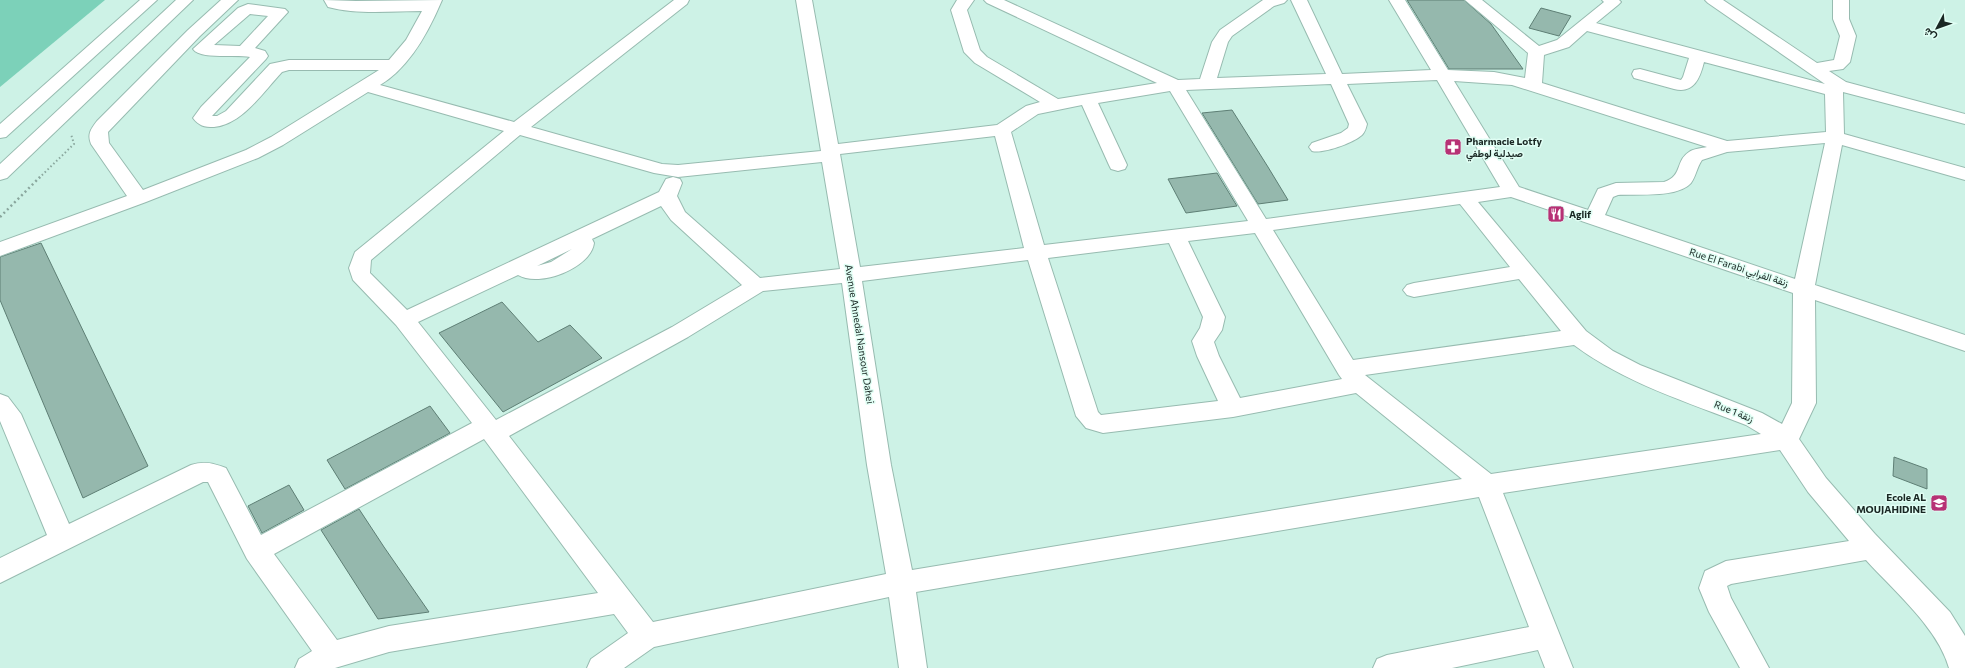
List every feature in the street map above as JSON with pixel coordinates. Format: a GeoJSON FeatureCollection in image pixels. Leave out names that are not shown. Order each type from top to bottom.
{"type":"FeatureCollection","features":[{"type":"Feature","properties":{"kind":"main road"},"geometry":{"type":"LineString","coordinates":[[0,134],[149,0]]}},
{"type":"Feature","properties":{"kind":"main road"},"geometry":{"type":"LineString","coordinates":[[0,174],[185,0]]}},
{"type":"Feature","properties":{"kind":"main road"},"geometry":{"type":"LineString","coordinates":[[139,198],[100,144],[98,133],[103,125],[194,33],[230,0]]}},
{"type":"Feature","properties":{"kind":"main road"},"geometry":{"type":"LineString","coordinates":[[0,249],[139,198],[252,154],[277,141],[381,77],[394,65],[423,25],[433,3],[356,6],[333,4],[332,0]]}},
{"type":"Feature","properties":{"kind":"main road"},"geometry":{"type":"LineString","coordinates":[[647,636],[622,601],[404,320],[360,275],[359,268],[362,257],[517,129],[682,0]]}},
{"type":"Feature","properties":{"kind":"main road","name":"Avenue Ahnedal Nansour Dahei"},"geometry":{"type":"LineString","coordinates":[[804,0],[851,275],[879,465],[900,583],[913,668]]}},
{"type":"Feature","properties":{"kind":"main road"},"geometry":{"type":"LineString","coordinates":[[966,0],[961,4],[959,10],[972,52],[981,60],[1055,104]]}},
{"type":"Feature","properties":{"kind":"main road"},"geometry":{"type":"LineString","coordinates":[[992,0],[1175,85],[1260,226],[1354,377],[1487,485],[1558,668]]}},
{"type":"Feature","properties":{"kind":"main road"},"geometry":{"type":"LineString","coordinates":[[1299,0],[1358,124],[1356,132],[1347,137],[1318,147]]}},
{"type":"Feature","properties":{"kind":"main road"},"geometry":{"type":"LineString","coordinates":[[256,551],[680,332],[756,286],[775,281],[851,275],[1260,226],[1466,199],[1512,191],[1396,0]]}},
{"type":"Feature","properties":{"kind":"main road"},"geometry":{"type":"LineString","coordinates":[[1472,0],[1536,52],[1557,48],[1562,45],[1584,25],[1617,1]]}},
{"type":"Feature","properties":{"kind":"main road"},"geometry":{"type":"LineString","coordinates":[[601,668],[647,636],[900,583],[1375,505],[1487,485],[1786,440],[1804,403],[1804,288],[1835,137],[1836,88],[1815,68],[1713,0]]}},
{"type":"Feature","properties":{"kind":"main road"},"geometry":{"type":"LineString","coordinates":[[1815,68],[1837,66],[1842,62],[1848,36],[1842,25],[1839,13],[1841,0]]}},
{"type":"Feature","properties":{"kind":"main road"},"geometry":{"type":"LineString","coordinates":[[1207,83],[1220,42],[1226,33],[1270,1]]}},
{"type":"Feature","properties":{"kind":"main road"},"geometry":{"type":"LineString","coordinates":[[244,50],[280,12],[248,9],[201,48],[203,50],[244,50],[259,54],[260,56],[207,111],[202,118],[206,122],[221,121],[232,115],[276,68],[289,65],[394,65]]}},
{"type":"Feature","properties":{"kind":"main road"},"geometry":{"type":"LineString","coordinates":[[1584,25],[1698,56],[1965,119]]}},
{"type":"Feature","properties":{"kind":"main road"},"geometry":{"type":"LineString","coordinates":[[194,33],[260,34]]}},
{"type":"Feature","properties":{"kind":"main road"},"geometry":{"type":"LineString","coordinates":[[1534,86],[1536,52]]}},
{"type":"Feature","properties":{"kind":"main road"},"geometry":{"type":"LineString","coordinates":[[1640,74],[1680,85],[1686,84],[1691,79],[1698,56]]}},
{"type":"Feature","properties":{"kind":"main road"},"geometry":{"type":"LineString","coordinates":[[365,86],[662,169],[678,171],[830,153],[1002,130],[1032,110],[1055,104],[1088,100],[1175,85],[1441,75],[1494,77],[1534,86],[1726,147]]}},
{"type":"Feature","properties":{"kind":"main road"},"geometry":{"type":"LineString","coordinates":[[1088,100],[1118,164]]}},
{"type":"Feature","properties":{"kind":"main road"},"geometry":{"type":"LineString","coordinates":[[1002,130],[1036,253],[1088,416],[1094,422],[1103,424],[1233,408],[1354,377],[1578,337]]}},
{"type":"Feature","properties":{"kind":"main road"},"geometry":{"type":"LineString","coordinates":[[1593,219],[1605,193],[1616,189],[1665,188],[1678,184],[1683,180],[1691,160],[1695,156],[1726,147],[1835,137],[1965,174]]}},
{"type":"Feature","properties":{"kind":"main road"},"geometry":{"type":"LineString","coordinates":[[404,320],[520,265],[529,272],[540,272],[561,265],[577,256],[583,250],[584,243],[580,237],[667,196],[678,171]]}},
{"type":"Feature","properties":{"kind":"main road","name":"Rue El Farabi زنقة الفرابي"},"geometry":{"type":"LineString","coordinates":[[1512,191],[1965,343]]}},
{"type":"Feature","properties":{"kind":"main road"},"geometry":{"type":"LineString","coordinates":[[667,196],[671,207],[678,216],[756,286]]}},
{"type":"Feature","properties":{"kind":"main road","name":"Rue 1 زنقة"},"geometry":{"type":"LineString","coordinates":[[1466,199],[1578,337],[1605,357],[1622,366],[1754,419],[1768,426],[1786,440],[1817,484],[1871,548],[1940,621],[1958,650],[1963,668]]}},
{"type":"Feature","properties":{"kind":"main road"},"geometry":{"type":"LineString","coordinates":[[1176,236],[1214,317],[1211,330],[1203,340],[1208,356],[1233,408]]}},
{"type":"Feature","properties":{"kind":"main road"},"geometry":{"type":"LineString","coordinates":[[1414,290],[1524,271]]}},
{"type":"Feature","properties":{"kind":"main road"},"geometry":{"type":"LineString","coordinates":[[0,403],[10,414],[60,533],[61,540]]}},
{"type":"Feature","properties":{"kind":"main road"},"geometry":{"type":"LineString","coordinates":[[0,571],[200,472],[210,472],[216,475],[256,551],[320,661],[389,639],[622,601]]}},
{"type":"Feature","properties":{"kind":"main road"},"geometry":{"type":"LineString","coordinates":[[1755,668],[1719,603],[1713,588],[1715,579],[1726,573],[1871,548]]}},
{"type":"Feature","properties":{"kind":"main road"},"geometry":{"type":"LineString","coordinates":[[1386,668],[1546,636]]}},
{"type":"Feature","properties":{"kind":"green space"},"geometry":{"type":"Polygon","coordinates":[[[0,0],[105,0],[0,87],[0,0]]]}},
{"type":"Feature","properties":{"kind":"building"},"geometry":{"type":"Polygon","coordinates":[[[1407,0],[1464,0],[1491,24],[1523,69],[1449,69],[1407,0]]]}},
{"type":"Feature","properties":{"kind":"building"},"geometry":{"type":"Polygon","coordinates":[[[1541,8],[1571,16],[1559,36],[1529,28],[1541,8]]]}},
{"type":"Feature","properties":{"kind":"building"},"geometry":{"type":"Polygon","coordinates":[[[1232,110],[1288,200],[1258,204],[1202,113],[1232,110]]]}},
{"type":"Feature","properties":{"kind":"building"},"geometry":{"type":"Polygon","coordinates":[[[1217,173],[1237,206],[1186,213],[1168,179],[1217,173]]]}},
{"type":"Feature","properties":{"kind":"building"},"geometry":{"type":"Polygon","coordinates":[[[41,243],[148,466],[83,498],[0,300],[0,257],[41,243]]]}},
{"type":"Feature","properties":{"kind":"building"},"geometry":{"type":"Polygon","coordinates":[[[502,302],[538,342],[570,325],[602,358],[503,412],[439,333],[502,302]]]}},
{"type":"Feature","properties":{"kind":"building"},"geometry":{"type":"Polygon","coordinates":[[[430,406],[450,433],[345,489],[327,460],[430,406]]]}},
{"type":"Feature","properties":{"kind":"building"},"geometry":{"type":"Polygon","coordinates":[[[1894,457],[1927,469],[1927,489],[1893,476],[1894,457]]]}},
{"type":"Feature","properties":{"kind":"building"},"geometry":{"type":"Polygon","coordinates":[[[289,485],[304,510],[262,533],[248,506],[289,485]]]}},
{"type":"Feature","properties":{"kind":"building"},"geometry":{"type":"Polygon","coordinates":[[[359,509],[429,612],[378,619],[321,530],[359,509]]]}},
{"type":"Feature","properties":{"kind":"place","name":"Pharmacie Lotfy صيدلية لوطفي"},"geometry":{"type":"Point","coordinates":[1453,147]}},
{"type":"Feature","properties":{"kind":"place","name":"Aglif"},"geometry":{"type":"Point","coordinates":[1556,214]}},
{"type":"Feature","properties":{"kind":"place","name":"Ecole AL MOUJAHIDINE"},"geometry":{"type":"Point","coordinates":[1939,503]}}]}
